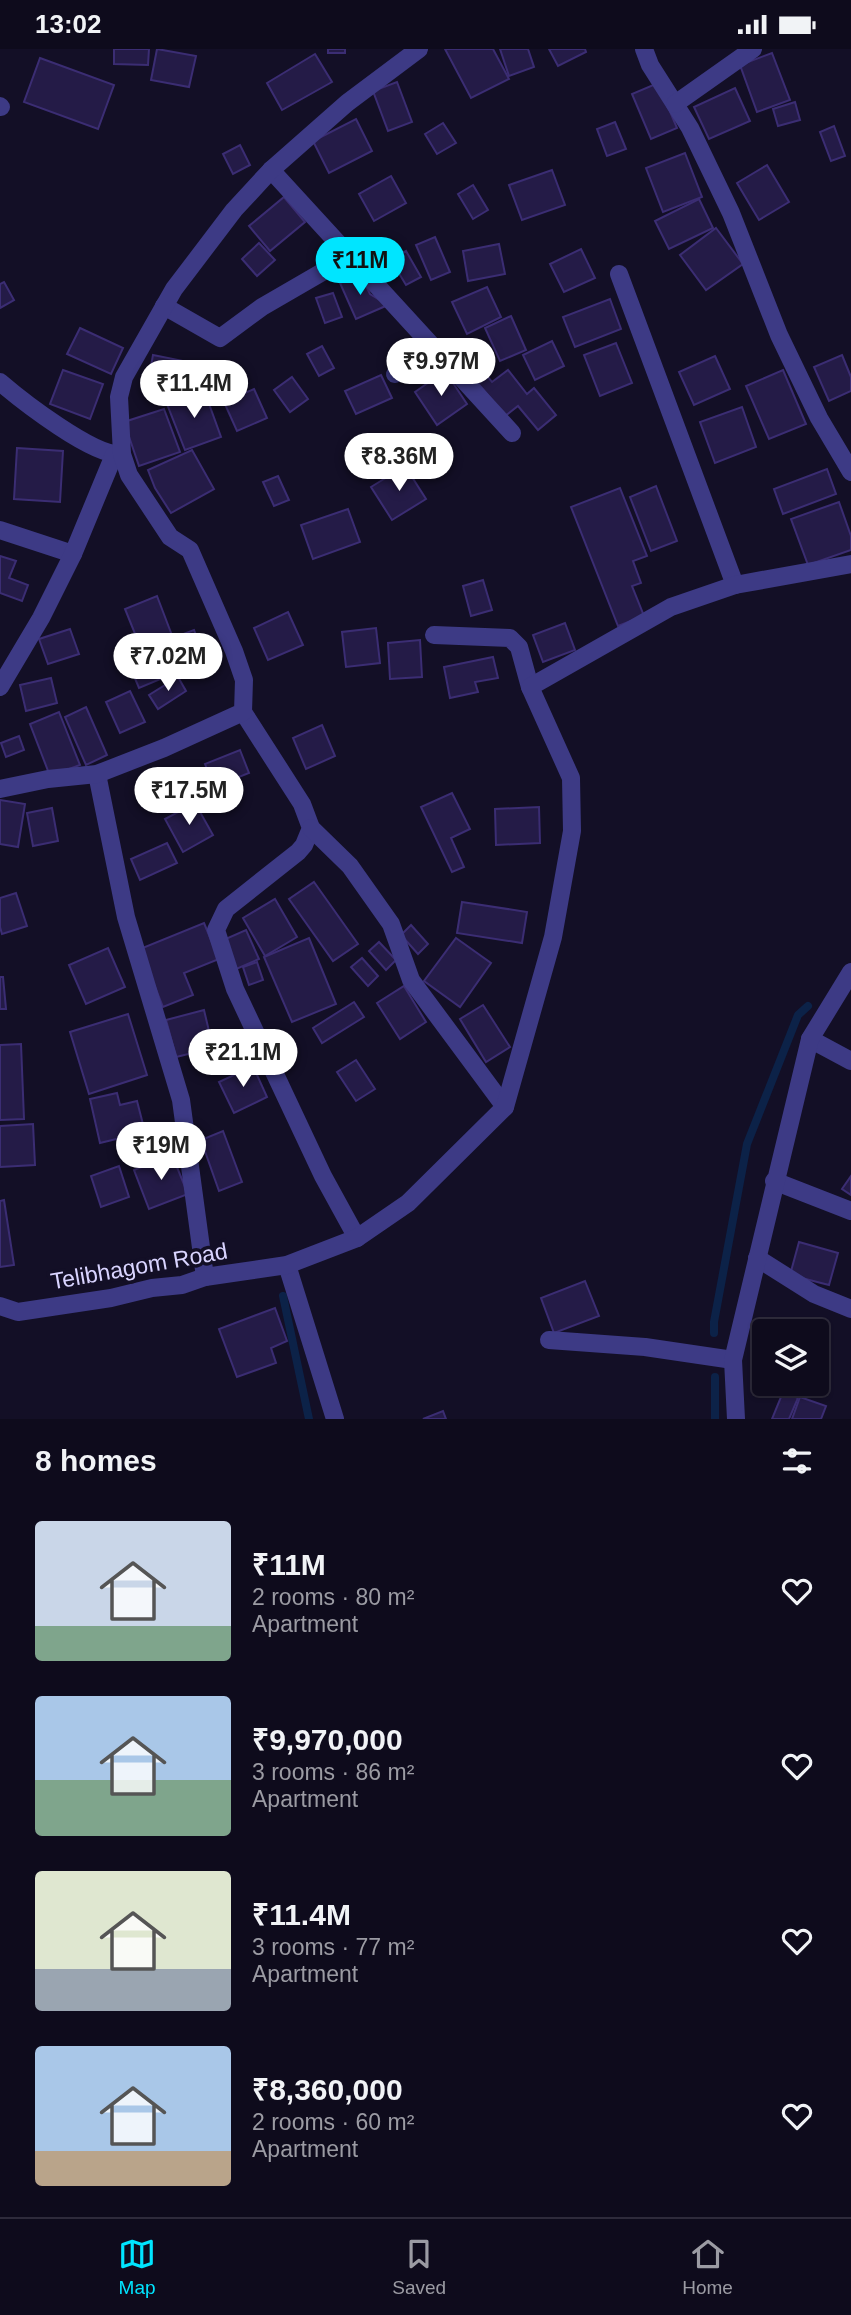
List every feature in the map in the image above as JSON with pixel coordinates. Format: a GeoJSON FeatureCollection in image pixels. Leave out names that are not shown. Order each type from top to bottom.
{"type":"FeatureCollection","features":[{"type":"Feature","properties":{"kind":"street"},"geometry":{"type":"LineString","coordinates":[[0,687],[41,618],[118,454],[119,397],[124,377],[174,289],[214,235],[271,170],[347,103],[419,49]]}},
{"type":"Feature","properties":{"kind":"street"},"geometry":{"type":"LineString","coordinates":[[644,49],[650,65],[690,128],[731,213],[779,335],[819,418],[851,472]]}},
{"type":"Feature","properties":{"kind":"street"},"geometry":{"type":"LineString","coordinates":[[675,104],[754,49]]}},
{"type":"Feature","properties":{"kind":"street"},"geometry":{"type":"LineString","coordinates":[[271,170],[512,433]]}},
{"type":"Feature","properties":{"kind":"street"},"geometry":{"type":"LineString","coordinates":[[164,306],[220,338],[262,307],[350,256]]}},
{"type":"Feature","properties":{"kind":"street"},"geometry":{"type":"LineString","coordinates":[[620,274],[735,585]]}},
{"type":"Feature","properties":{"kind":"street"},"geometry":{"type":"LineString","coordinates":[[394,374],[433,347]]}},
{"type":"Feature","properties":{"kind":"street"},"geometry":{"type":"LineString","coordinates":[[0,383],[33,410],[118,454],[170,537],[190,550],[220,616],[244,680],[243,712],[302,804],[311,828],[350,866],[391,924],[411,980],[505,1107]]}},
{"type":"Feature","properties":{"kind":"street"},"geometry":{"type":"LineString","coordinates":[[0,530],[73,554]]}},
{"type":"Feature","properties":{"kind":"street"},"geometry":{"type":"LineString","coordinates":[[530,687],[671,607],[735,585],[851,564]]}},
{"type":"Feature","properties":{"kind":"street"},"geometry":{"type":"LineString","coordinates":[[434,635],[510,638],[519,647],[530,687],[571,778],[572,831],[553,937],[505,1107]]}},
{"type":"Feature","properties":{"kind":"street"},"geometry":{"type":"LineString","coordinates":[[0,789],[48,779],[97,774],[164,748],[243,712]]}},
{"type":"Feature","properties":{"kind":"street"},"geometry":{"type":"LineString","coordinates":[[97,774],[126,917],[181,1100],[205,1277]]}},
{"type":"Feature","properties":{"kind":"street"},"geometry":{"type":"LineString","coordinates":[[311,828],[298,852],[226,909],[216,930],[235,989],[323,1176],[357,1238]]}},
{"type":"Feature","properties":{"kind":"street"},"geometry":{"type":"LineString","coordinates":[[736,1419],[733,1360],[810,1039],[851,972]]}},
{"type":"Feature","properties":{"kind":"street"},"geometry":{"type":"LineString","coordinates":[[810,1039],[851,1061]]}},
{"type":"Feature","properties":{"kind":"street","name":"Telibhagom Road"},"geometry":{"type":"LineString","coordinates":[[0,1306],[18,1311],[111,1298],[152,1288],[182,1285],[205,1277],[287,1265],[357,1238],[408,1203],[505,1107]]}},
{"type":"Feature","properties":{"kind":"street"},"geometry":{"type":"LineString","coordinates":[[774,1181],[851,1211]]}},
{"type":"Feature","properties":{"kind":"street"},"geometry":{"type":"LineString","coordinates":[[757,1258],[814,1294],[851,1309]]}},
{"type":"Feature","properties":{"kind":"street"},"geometry":{"type":"LineString","coordinates":[[287,1265],[335,1419]]}},
{"type":"Feature","properties":{"kind":"street"},"geometry":{"type":"LineString","coordinates":[[549,1340],[645,1347],[733,1360]]}},
{"type":"Feature","properties":{"kind":"building"},"geometry":{"type":"Polygon","coordinates":[[[114,49],[149,49],[148,65],[114,64],[114,49]]]}},
{"type":"Feature","properties":{"kind":"building"},"geometry":{"type":"Polygon","coordinates":[[[157,49],[196,56],[189,87],[151,80],[157,49]]]}},
{"type":"Feature","properties":{"kind":"building"},"geometry":{"type":"Polygon","coordinates":[[[328,49],[345,49],[345,53],[328,53],[328,49]]]}},
{"type":"Feature","properties":{"kind":"building"},"geometry":{"type":"Polygon","coordinates":[[[445,49],[493,49],[509,79],[471,98],[445,49]]]}},
{"type":"Feature","properties":{"kind":"building"},"geometry":{"type":"Polygon","coordinates":[[[500,49],[528,49],[534,67],[509,76],[500,49]]]}},
{"type":"Feature","properties":{"kind":"building"},"geometry":{"type":"Polygon","coordinates":[[[549,49],[585,49],[586,52],[558,66],[549,49]]]}},
{"type":"Feature","properties":{"kind":"building"},"geometry":{"type":"Polygon","coordinates":[[[772,53],[790,100],[757,112],[740,65],[772,53]]]}},
{"type":"Feature","properties":{"kind":"building"},"geometry":{"type":"Polygon","coordinates":[[[315,54],[332,82],[282,110],[267,83],[315,54]]]}},
{"type":"Feature","properties":{"kind":"building"},"geometry":{"type":"Polygon","coordinates":[[[40,58],[114,85],[98,129],[24,102],[40,58]]]}},
{"type":"Feature","properties":{"kind":"building"},"geometry":{"type":"Polygon","coordinates":[[[397,82],[412,122],[388,131],[373,91],[397,82]]]}},
{"type":"Feature","properties":{"kind":"building"},"geometry":{"type":"Polygon","coordinates":[[[658,83],[677,128],[651,139],[632,94],[658,83]]]}},
{"type":"Feature","properties":{"kind":"building"},"geometry":{"type":"Polygon","coordinates":[[[735,88],[750,121],[709,139],[694,107],[735,88]]]}},
{"type":"Feature","properties":{"kind":"building"},"geometry":{"type":"Polygon","coordinates":[[[795,102],[800,120],[778,126],[773,109],[795,102]]]}},
{"type":"Feature","properties":{"kind":"building"},"geometry":{"type":"Polygon","coordinates":[[[356,119],[372,151],[329,173],[313,141],[356,119]]]}},
{"type":"Feature","properties":{"kind":"building"},"geometry":{"type":"Polygon","coordinates":[[[615,122],[626,149],[607,156],[597,129],[615,122]]]}},
{"type":"Feature","properties":{"kind":"building"},"geometry":{"type":"Polygon","coordinates":[[[443,123],[456,143],[437,154],[425,134],[443,123]]]}},
{"type":"Feature","properties":{"kind":"building"},"geometry":{"type":"Polygon","coordinates":[[[834,126],[845,156],[831,161],[820,132],[834,126]]]}},
{"type":"Feature","properties":{"kind":"building"},"geometry":{"type":"Polygon","coordinates":[[[240,145],[250,165],[233,174],[223,154],[240,145]]]}},
{"type":"Feature","properties":{"kind":"building"},"geometry":{"type":"Polygon","coordinates":[[[685,153],[702,197],[663,212],[646,168],[685,153]]]}},
{"type":"Feature","properties":{"kind":"building"},"geometry":{"type":"Polygon","coordinates":[[[767,165],[789,202],[759,220],[737,183],[767,165]]]}},
{"type":"Feature","properties":{"kind":"building"},"geometry":{"type":"Polygon","coordinates":[[[552,170],[565,205],[522,220],[509,185],[552,170]]]}},
{"type":"Feature","properties":{"kind":"building"},"geometry":{"type":"Polygon","coordinates":[[[391,176],[406,203],[374,221],[359,194],[391,176]]]}},
{"type":"Feature","properties":{"kind":"building"},"geometry":{"type":"Polygon","coordinates":[[[473,185],[488,210],[473,219],[458,194],[473,185]]]}},
{"type":"Feature","properties":{"kind":"building"},"geometry":{"type":"Polygon","coordinates":[[[284,197],[305,222],[270,251],[249,226],[284,197]]]}},
{"type":"Feature","properties":{"kind":"building"},"geometry":{"type":"Polygon","coordinates":[[[699,199],[713,228],[669,249],[655,221],[699,199]]]}},
{"type":"Feature","properties":{"kind":"building"},"geometry":{"type":"Polygon","coordinates":[[[716,228],[743,264],[706,290],[680,255],[716,228]]]}},
{"type":"Feature","properties":{"kind":"building"},"geometry":{"type":"Polygon","coordinates":[[[435,237],[450,272],[431,280],[416,245],[435,237]]]}},
{"type":"Feature","properties":{"kind":"building"},"geometry":{"type":"Polygon","coordinates":[[[259,243],[275,260],[257,276],[242,259],[259,243]]]}},
{"type":"Feature","properties":{"kind":"building"},"geometry":{"type":"Polygon","coordinates":[[[499,244],[505,274],[468,281],[463,251],[499,244]]]}},
{"type":"Feature","properties":{"kind":"building"},"geometry":{"type":"Polygon","coordinates":[[[581,249],[595,278],[564,292],[550,264],[581,249]]]}},
{"type":"Feature","properties":{"kind":"building"},"geometry":{"type":"Polygon","coordinates":[[[406,251],[421,277],[406,285],[391,260],[406,251]]]}},
{"type":"Feature","properties":{"kind":"building"},"geometry":{"type":"Polygon","coordinates":[[[360,274],[370,294],[388,305],[356,319],[340,283],[360,274]]]}},
{"type":"Feature","properties":{"kind":"building"},"geometry":{"type":"Polygon","coordinates":[[[4,282],[14,300],[0,308],[0,284],[4,282]]]}},
{"type":"Feature","properties":{"kind":"building"},"geometry":{"type":"Polygon","coordinates":[[[487,287],[501,317],[467,334],[452,302],[487,287]]]}},
{"type":"Feature","properties":{"kind":"building"},"geometry":{"type":"Polygon","coordinates":[[[333,293],[342,317],[325,323],[316,298],[333,293]]]}},
{"type":"Feature","properties":{"kind":"building"},"geometry":{"type":"Polygon","coordinates":[[[610,299],[621,329],[575,347],[563,317],[610,299]]]}},
{"type":"Feature","properties":{"kind":"building"},"geometry":{"type":"Polygon","coordinates":[[[511,316],[526,350],[500,361],[485,328],[511,316]]]}},
{"type":"Feature","properties":{"kind":"building"},"geometry":{"type":"Polygon","coordinates":[[[80,328],[123,348],[111,374],[67,354],[80,328]]]}},
{"type":"Feature","properties":{"kind":"building"},"geometry":{"type":"Polygon","coordinates":[[[552,341],[564,366],[535,380],[523,355],[552,341]]]}},
{"type":"Feature","properties":{"kind":"building"},"geometry":{"type":"Polygon","coordinates":[[[616,343],[632,383],[600,396],[584,355],[616,343]]]}},
{"type":"Feature","properties":{"kind":"building"},"geometry":{"type":"Polygon","coordinates":[[[322,346],[334,368],[319,376],[307,354],[322,346]]]}},
{"type":"Feature","properties":{"kind":"building"},"geometry":{"type":"Polygon","coordinates":[[[153,355],[188,362],[184,384],[149,377],[153,355]]]}},
{"type":"Feature","properties":{"kind":"building"},"geometry":{"type":"Polygon","coordinates":[[[842,355],[851,377],[851,391],[829,401],[814,367],[842,355]]]}},
{"type":"Feature","properties":{"kind":"building"},"geometry":{"type":"Polygon","coordinates":[[[715,356],[730,389],[694,405],[679,372],[715,356]]]}},
{"type":"Feature","properties":{"kind":"building"},"geometry":{"type":"Polygon","coordinates":[[[471,357],[492,382],[508,370],[527,394],[534,388],[556,415],[538,430],[518,406],[505,416],[462,364],[471,357]]]}},
{"type":"Feature","properties":{"kind":"building"},"geometry":{"type":"Polygon","coordinates":[[[63,370],[103,384],[90,419],[50,404],[63,370]]]}},
{"type":"Feature","properties":{"kind":"building"},"geometry":{"type":"Polygon","coordinates":[[[783,370],[806,424],[769,439],[746,386],[783,370]]]}},
{"type":"Feature","properties":{"kind":"building"},"geometry":{"type":"Polygon","coordinates":[[[445,371],[467,404],[437,425],[415,392],[445,371]]]}},
{"type":"Feature","properties":{"kind":"building"},"geometry":{"type":"Polygon","coordinates":[[[381,375],[392,398],[356,414],[345,391],[381,375]]]}},
{"type":"Feature","properties":{"kind":"building"},"geometry":{"type":"Polygon","coordinates":[[[292,377],[308,399],[290,412],[274,390],[292,377]]]}},
{"type":"Feature","properties":{"kind":"building"},"geometry":{"type":"Polygon","coordinates":[[[254,389],[267,418],[237,431],[224,402],[254,389]]]}},
{"type":"Feature","properties":{"kind":"building"},"geometry":{"type":"Polygon","coordinates":[[[204,390],[221,437],[185,450],[167,404],[204,390]]]}},
{"type":"Feature","properties":{"kind":"building"},"geometry":{"type":"Polygon","coordinates":[[[742,407],[756,447],[715,463],[700,422],[742,407]]]}},
{"type":"Feature","properties":{"kind":"building"},"geometry":{"type":"Polygon","coordinates":[[[164,409],[180,452],[139,466],[124,422],[164,409]]]}},
{"type":"Feature","properties":{"kind":"building"},"geometry":{"type":"Polygon","coordinates":[[[17,448],[63,451],[60,502],[14,499],[17,448]]]}},
{"type":"Feature","properties":{"kind":"building"},"geometry":{"type":"Polygon","coordinates":[[[192,450],[214,489],[171,513],[155,488],[148,470],[192,450]]]}},
{"type":"Feature","properties":{"kind":"building"},"geometry":{"type":"Polygon","coordinates":[[[405,466],[426,499],[392,520],[371,487],[405,466]]]}},
{"type":"Feature","properties":{"kind":"building"},"geometry":{"type":"Polygon","coordinates":[[[827,469],[836,494],[783,514],[774,489],[827,469]]]}},
{"type":"Feature","properties":{"kind":"building"},"geometry":{"type":"Polygon","coordinates":[[[278,476],[289,500],[274,506],[263,482],[278,476]]]}},
{"type":"Feature","properties":{"kind":"building"},"geometry":{"type":"Polygon","coordinates":[[[656,486],[677,541],[651,551],[630,497],[656,486]]]}},
{"type":"Feature","properties":{"kind":"building"},"geometry":{"type":"Polygon","coordinates":[[[620,488],[647,556],[633,561],[641,583],[632,586],[644,616],[618,626],[571,507],[620,488]]]}},
{"type":"Feature","properties":{"kind":"building"},"geometry":{"type":"Polygon","coordinates":[[[839,502],[851,536],[851,550],[808,565],[791,519],[839,502]]]}},
{"type":"Feature","properties":{"kind":"building"},"geometry":{"type":"Polygon","coordinates":[[[348,509],[360,542],[313,559],[301,525],[348,509]]]}},
{"type":"Feature","properties":{"kind":"building"},"geometry":{"type":"Polygon","coordinates":[[[0,556],[16,561],[9,578],[28,585],[22,601],[0,593],[0,556]]]}},
{"type":"Feature","properties":{"kind":"building"},"geometry":{"type":"Polygon","coordinates":[[[483,580],[492,610],[471,616],[463,586],[483,580]]]}},
{"type":"Feature","properties":{"kind":"building"},"geometry":{"type":"Polygon","coordinates":[[[157,596],[173,638],[194,630],[206,660],[139,688],[126,657],[142,651],[125,609],[157,596]]]}},
{"type":"Feature","properties":{"kind":"building"},"geometry":{"type":"Polygon","coordinates":[[[288,612],[303,645],[268,660],[254,628],[288,612]]]}},
{"type":"Feature","properties":{"kind":"building"},"geometry":{"type":"Polygon","coordinates":[[[565,623],[575,650],[543,662],[533,635],[565,623]]]}},
{"type":"Feature","properties":{"kind":"building"},"geometry":{"type":"Polygon","coordinates":[[[376,628],[380,663],[346,667],[342,632],[376,628]]]}},
{"type":"Feature","properties":{"kind":"building"},"geometry":{"type":"Polygon","coordinates":[[[70,629],[79,654],[48,664],[39,639],[70,629]]]}},
{"type":"Feature","properties":{"kind":"building"},"geometry":{"type":"Polygon","coordinates":[[[420,640],[422,677],[390,679],[388,643],[420,640]]]}},
{"type":"Feature","properties":{"kind":"building"},"geometry":{"type":"Polygon","coordinates":[[[493,657],[498,678],[475,682],[478,692],[450,698],[444,667],[493,657]]]}},
{"type":"Feature","properties":{"kind":"building"},"geometry":{"type":"Polygon","coordinates":[[[178,677],[186,691],[158,709],[149,695],[178,677]]]}},
{"type":"Feature","properties":{"kind":"building"},"geometry":{"type":"Polygon","coordinates":[[[51,678],[57,703],[26,711],[20,685],[51,678]]]}},
{"type":"Feature","properties":{"kind":"building"},"geometry":{"type":"Polygon","coordinates":[[[130,691],[145,722],[120,733],[106,702],[130,691]]]}},
{"type":"Feature","properties":{"kind":"building"},"geometry":{"type":"Polygon","coordinates":[[[86,707],[107,755],[86,765],[65,717],[86,707]]]}},
{"type":"Feature","properties":{"kind":"building"},"geometry":{"type":"Polygon","coordinates":[[[59,712],[80,765],[50,776],[30,724],[59,712]]]}},
{"type":"Feature","properties":{"kind":"building"},"geometry":{"type":"Polygon","coordinates":[[[322,725],[335,756],[306,769],[293,738],[322,725]]]}},
{"type":"Feature","properties":{"kind":"building"},"geometry":{"type":"Polygon","coordinates":[[[19,736],[24,750],[6,757],[1,743],[19,736]]]}},
{"type":"Feature","properties":{"kind":"building"},"geometry":{"type":"Polygon","coordinates":[[[240,750],[249,773],[214,787],[205,764],[240,750]]]}},
{"type":"Feature","properties":{"kind":"building"},"geometry":{"type":"Polygon","coordinates":[[[452,793],[470,829],[451,838],[464,867],[452,872],[421,807],[452,793]]]}},
{"type":"Feature","properties":{"kind":"building"},"geometry":{"type":"Polygon","coordinates":[[[0,800],[25,804],[18,847],[0,844],[0,800]]]}},
{"type":"Feature","properties":{"kind":"building"},"geometry":{"type":"Polygon","coordinates":[[[195,803],[213,835],[183,852],[165,819],[195,803]]]}},
{"type":"Feature","properties":{"kind":"building"},"geometry":{"type":"Polygon","coordinates":[[[539,807],[540,843],[496,845],[495,809],[539,807]]]}},
{"type":"Feature","properties":{"kind":"building"},"geometry":{"type":"Polygon","coordinates":[[[52,808],[58,841],[33,846],[27,813],[52,808]]]}},
{"type":"Feature","properties":{"kind":"building"},"geometry":{"type":"Polygon","coordinates":[[[167,843],[177,863],[140,880],[131,859],[167,843]]]}},
{"type":"Feature","properties":{"kind":"building"},"geometry":{"type":"Polygon","coordinates":[[[314,882],[358,944],[333,961],[289,899],[314,882]]]}},
{"type":"Feature","properties":{"kind":"building"},"geometry":{"type":"Polygon","coordinates":[[[16,893],[27,926],[2,934],[0,898],[16,893]]]}},
{"type":"Feature","properties":{"kind":"building"},"geometry":{"type":"Polygon","coordinates":[[[275,899],[297,937],[265,956],[243,918],[275,899]]]}},
{"type":"Feature","properties":{"kind":"building"},"geometry":{"type":"Polygon","coordinates":[[[462,902],[527,912],[522,943],[457,933],[462,902]]]}},
{"type":"Feature","properties":{"kind":"building"},"geometry":{"type":"Polygon","coordinates":[[[204,923],[219,959],[184,973],[193,995],[163,1007],[140,949],[204,923]]]}},
{"type":"Feature","properties":{"kind":"building"},"geometry":{"type":"Polygon","coordinates":[[[411,925],[428,944],[418,954],[401,935],[411,925]]]}},
{"type":"Feature","properties":{"kind":"building"},"geometry":{"type":"Polygon","coordinates":[[[246,930],[259,959],[234,970],[221,941],[246,930]]]}},
{"type":"Feature","properties":{"kind":"building"},"geometry":{"type":"Polygon","coordinates":[[[309,938],[336,1004],[292,1022],[264,957],[309,938]]]}},
{"type":"Feature","properties":{"kind":"building"},"geometry":{"type":"Polygon","coordinates":[[[456,938],[491,963],[460,1007],[424,981],[456,938]]]}},
{"type":"Feature","properties":{"kind":"building"},"geometry":{"type":"Polygon","coordinates":[[[379,942],[396,960],[386,970],[369,951],[379,942]]]}},
{"type":"Feature","properties":{"kind":"building"},"geometry":{"type":"Polygon","coordinates":[[[108,948],[125,987],[86,1004],[69,965],[108,948]]]}},
{"type":"Feature","properties":{"kind":"building"},"geometry":{"type":"Polygon","coordinates":[[[362,958],[378,976],[368,986],[351,967],[362,958]]]}},
{"type":"Feature","properties":{"kind":"building"},"geometry":{"type":"Polygon","coordinates":[[[257,962],[263,980],[249,985],[243,967],[257,962]]]}},
{"type":"Feature","properties":{"kind":"building"},"geometry":{"type":"Polygon","coordinates":[[[0,977],[3,977],[6,1009],[0,1009],[0,977]]]}},
{"type":"Feature","properties":{"kind":"building"},"geometry":{"type":"Polygon","coordinates":[[[404,986],[426,1022],[400,1039],[377,1003],[404,986]]]}},
{"type":"Feature","properties":{"kind":"building"},"geometry":{"type":"Polygon","coordinates":[[[354,1002],[364,1017],[322,1043],[313,1028],[354,1002]]]}},
{"type":"Feature","properties":{"kind":"building"},"geometry":{"type":"Polygon","coordinates":[[[483,1005],[510,1047],[486,1062],[460,1019],[483,1005]]]}},
{"type":"Feature","properties":{"kind":"building"},"geometry":{"type":"Polygon","coordinates":[[[204,1010],[213,1048],[176,1057],[166,1020],[204,1010]]]}},
{"type":"Feature","properties":{"kind":"building"},"geometry":{"type":"Polygon","coordinates":[[[128,1014],[147,1075],[89,1094],[70,1032],[128,1014]]]}},
{"type":"Feature","properties":{"kind":"building"},"geometry":{"type":"Polygon","coordinates":[[[21,1044],[24,1119],[0,1120],[0,1045],[21,1044]]]}},
{"type":"Feature","properties":{"kind":"building"},"geometry":{"type":"Polygon","coordinates":[[[356,1060],[375,1089],[356,1101],[337,1072],[356,1060]]]}},
{"type":"Feature","properties":{"kind":"building"},"geometry":{"type":"Polygon","coordinates":[[[253,1066],[267,1097],[234,1113],[219,1082],[253,1066]]]}},
{"type":"Feature","properties":{"kind":"building"},"geometry":{"type":"Polygon","coordinates":[[[117,1093],[120,1105],[137,1101],[145,1132],[100,1143],[90,1099],[117,1093]]]}},
{"type":"Feature","properties":{"kind":"building"},"geometry":{"type":"Polygon","coordinates":[[[33,1124],[35,1165],[0,1167],[0,1126],[33,1124]]]}},
{"type":"Feature","properties":{"kind":"building"},"geometry":{"type":"Polygon","coordinates":[[[223,1131],[242,1182],[219,1191],[201,1140],[223,1131]]]}},
{"type":"Feature","properties":{"kind":"building"},"geometry":{"type":"Polygon","coordinates":[[[172,1155],[188,1194],[149,1209],[134,1170],[172,1155]]]}},
{"type":"Feature","properties":{"kind":"building"},"geometry":{"type":"Polygon","coordinates":[[[119,1166],[129,1197],[101,1207],[91,1176],[119,1166]]]}},
{"type":"Feature","properties":{"kind":"building"},"geometry":{"type":"Polygon","coordinates":[[[851,1176],[851,1195],[842,1189],[851,1176]]]}},
{"type":"Feature","properties":{"kind":"building"},"geometry":{"type":"Polygon","coordinates":[[[4,1200],[14,1265],[0,1267],[0,1201],[4,1200]]]}},
{"type":"Feature","properties":{"kind":"building"},"geometry":{"type":"Polygon","coordinates":[[[799,1242],[838,1253],[829,1285],[790,1275],[799,1242]]]}},
{"type":"Feature","properties":{"kind":"building"},"geometry":{"type":"Polygon","coordinates":[[[585,1281],[599,1316],[554,1333],[541,1298],[585,1281]]]}},
{"type":"Feature","properties":{"kind":"building"},"geometry":{"type":"Polygon","coordinates":[[[275,1308],[287,1341],[271,1348],[276,1363],[237,1377],[219,1329],[275,1308]]]}},
{"type":"Feature","properties":{"kind":"building"},"geometry":{"type":"Polygon","coordinates":[[[781,1396],[798,1398],[789,1419],[772,1419],[781,1396]]]}},
{"type":"Feature","properties":{"kind":"building"},"geometry":{"type":"Polygon","coordinates":[[[800,1397],[826,1406],[821,1419],[792,1419],[800,1397]]]}},
{"type":"Feature","properties":{"kind":"building"},"geometry":{"type":"Polygon","coordinates":[[[443,1411],[446,1419],[423,1419],[443,1411]]]}},
{"type":"Feature","properties":{"kind":"waterway"},"geometry":{"type":"LineString","coordinates":[[714,1333],[747,1144],[798,1015],[808,1006]]}},
{"type":"Feature","properties":{"kind":"waterway"},"geometry":{"type":"LineString","coordinates":[[283,1296],[309,1419]]}},
{"type":"Feature","properties":{"kind":"waterway"},"geometry":{"type":"LineString","coordinates":[[715,1377],[715,1419]]}}]}
